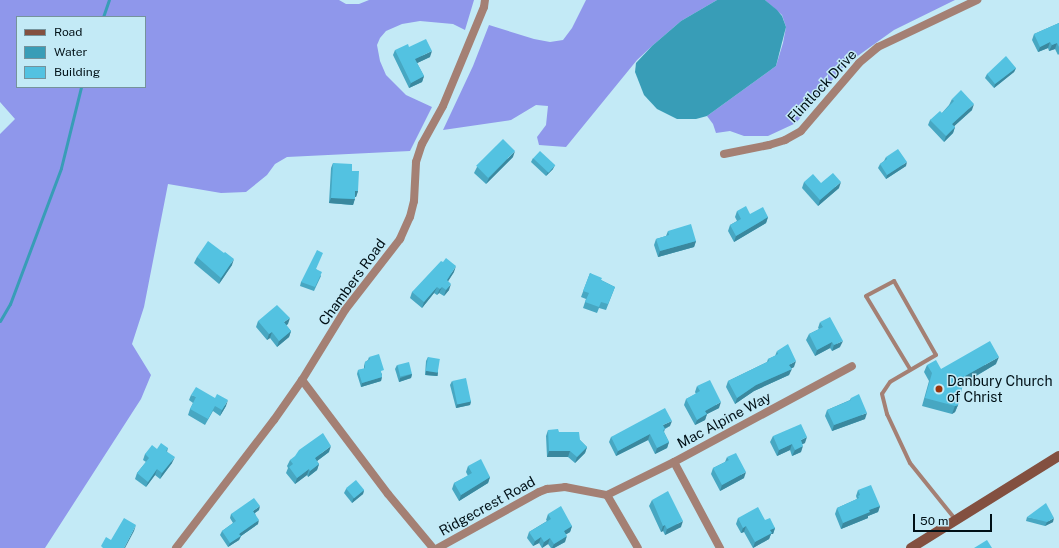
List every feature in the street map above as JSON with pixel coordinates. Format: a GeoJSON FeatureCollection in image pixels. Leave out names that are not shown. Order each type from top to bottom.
{"type":"FeatureCollection","features":[{"type":"Feature","properties":{"kind":"main road"},"geometry":{"type":"LineString","coordinates":[[911,548],[1059,456]]}},
{"type":"Feature","properties":{"kind":"street","name":"Chambers Road"},"geometry":{"type":"LineString","coordinates":[[176,548],[274,420],[302,380],[345,310],[400,239],[410,217],[414,201],[416,162],[422,144],[443,106],[479,21],[486,0]]}},
{"type":"Feature","properties":{"kind":"street","name":"Flintlock Drive"},"geometry":{"type":"LineString","coordinates":[[724,154],[769,145],[785,140],[801,131],[859,63],[878,47],[976,0]]}},
{"type":"Feature","properties":{"kind":"street","name":"Mac Alpine Way"},"geometry":{"type":"LineString","coordinates":[[607,495],[674,462],[852,366]]}},
{"type":"Feature","properties":{"kind":"street","name":"Ridgecrest Road"},"geometry":{"type":"LineString","coordinates":[[302,380],[388,494],[433,548]]}},
{"type":"Feature","properties":{"kind":"street"},"geometry":{"type":"LineString","coordinates":[[674,462],[720,548]]}},
{"type":"Feature","properties":{"kind":"street","name":"Ridgecrest Road"},"geometry":{"type":"LineString","coordinates":[[438,548],[547,489],[565,487],[607,495]]}},
{"type":"Feature","properties":{"kind":"street"},"geometry":{"type":"LineString","coordinates":[[607,495],[638,548]]}},
{"type":"Feature","properties":{"kind":"lane"},"geometry":{"type":"LineString","coordinates":[[910,369],[866,296],[894,281],[936,355],[890,382],[882,394],[887,414],[910,463],[956,519]]}},
{"type":"Feature","properties":{"kind":"shaded area"},"geometry":{"type":"Polygon","coordinates":[[[0,0],[339,0],[346,4],[359,4],[369,0],[474,0],[465,30],[453,24],[420,21],[402,24],[386,31],[380,38],[377,45],[380,61],[386,75],[406,95],[432,107],[410,151],[287,157],[275,164],[267,175],[246,192],[221,193],[168,184],[144,307],[132,344],[151,375],[141,399],[45,548],[0,548],[0,134],[15,119],[0,102],[0,0]]]}},
{"type":"Feature","properties":{"kind":"shaded area"},"geometry":{"type":"Polygon","coordinates":[[[586,0],[717,0],[681,21],[637,60],[566,147],[539,145],[537,137],[546,125],[548,106],[536,105],[511,120],[443,130],[473,66],[489,25],[534,39],[550,42],[563,40],[572,28],[586,0]]]}},
{"type":"Feature","properties":{"kind":"shaded area"},"geometry":{"type":"Polygon","coordinates":[[[765,0],[955,0],[894,30],[845,65],[796,123],[768,136],[744,136],[730,131],[716,133],[713,124],[707,116],[776,66],[786,27],[782,15],[765,0]]]}},
{"type":"Feature","properties":{"kind":"water"},"geometry":{"type":"Polygon","coordinates":[[[717,0],[765,0],[777,10],[782,16],[786,27],[776,66],[707,116],[696,119],[677,119],[657,109],[644,95],[635,72],[636,63],[652,46],[681,21],[717,0]]]}},
{"type":"Feature","properties":{"kind":"building"},"geometry":{"type":"Polygon","coordinates":[[[1059,23],[1059,47],[1057,43],[1052,45],[1050,42],[1040,47],[1034,34],[1059,23]]]}},
{"type":"Feature","properties":{"kind":"building"},"geometry":{"type":"Polygon","coordinates":[[[426,39],[432,51],[415,59],[424,76],[411,83],[395,50],[408,44],[409,47],[426,39]]]}},
{"type":"Feature","properties":{"kind":"building"},"geometry":{"type":"Polygon","coordinates":[[[1006,56],[1016,68],[995,84],[987,74],[1006,56]]]}},
{"type":"Feature","properties":{"kind":"building"},"geometry":{"type":"Polygon","coordinates":[[[961,90],[974,104],[952,124],[955,127],[946,136],[930,120],[940,111],[942,113],[954,101],[952,99],[961,90]]]}},
{"type":"Feature","properties":{"kind":"building"},"geometry":{"type":"Polygon","coordinates":[[[503,139],[515,151],[488,178],[476,166],[503,139]]]}},
{"type":"Feature","properties":{"kind":"building"},"geometry":{"type":"Polygon","coordinates":[[[898,149],[907,162],[887,175],[880,164],[887,159],[886,157],[898,149]]]}},
{"type":"Feature","properties":{"kind":"building"},"geometry":{"type":"Polygon","coordinates":[[[540,151],[555,165],[549,173],[533,158],[540,151]]]}},
{"type":"Feature","properties":{"kind":"building"},"geometry":{"type":"Polygon","coordinates":[[[333,163],[352,164],[352,171],[359,171],[358,191],[355,191],[355,199],[331,198],[333,163]]]}},
{"type":"Feature","properties":{"kind":"building"},"geometry":{"type":"Polygon","coordinates":[[[833,173],[841,182],[820,200],[804,182],[813,174],[821,183],[833,173]]]}},
{"type":"Feature","properties":{"kind":"building"},"geometry":{"type":"Polygon","coordinates":[[[746,206],[750,214],[763,207],[768,217],[736,236],[730,225],[741,219],[737,211],[746,206]]]}},
{"type":"Feature","properties":{"kind":"building"},"geometry":{"type":"Polygon","coordinates":[[[691,224],[696,241],[660,251],[656,239],[669,235],[668,231],[691,224]]]}},
{"type":"Feature","properties":{"kind":"building"},"geometry":{"type":"Polygon","coordinates":[[[208,241],[234,259],[221,278],[197,257],[208,241]]]}},
{"type":"Feature","properties":{"kind":"building"},"geometry":{"type":"Polygon","coordinates":[[[317,250],[323,253],[316,269],[322,272],[315,287],[301,282],[317,250]]]}},
{"type":"Feature","properties":{"kind":"building"},"geometry":{"type":"Polygon","coordinates":[[[446,258],[456,266],[447,280],[451,284],[446,290],[442,287],[440,289],[437,287],[424,302],[412,292],[441,261],[443,262],[446,258]]]}},
{"type":"Feature","properties":{"kind":"building"},"geometry":{"type":"Polygon","coordinates":[[[590,273],[602,278],[601,280],[615,287],[608,304],[601,302],[599,307],[585,302],[589,293],[583,291],[590,273]]]}},
{"type":"Feature","properties":{"kind":"building"},"geometry":{"type":"Polygon","coordinates":[[[277,305],[290,318],[284,322],[291,331],[279,341],[272,332],[269,334],[258,321],[277,305]]]}},
{"type":"Feature","properties":{"kind":"building"},"geometry":{"type":"Polygon","coordinates":[[[830,317],[843,341],[834,345],[832,342],[817,350],[809,334],[823,327],[820,322],[830,317]]]}},
{"type":"Feature","properties":{"kind":"building"},"geometry":{"type":"Polygon","coordinates":[[[990,341],[999,357],[965,376],[958,405],[955,406],[925,398],[932,373],[927,365],[936,360],[941,369],[990,341]]]}},
{"type":"Feature","properties":{"kind":"building"},"geometry":{"type":"Polygon","coordinates":[[[788,344],[796,361],[789,365],[792,369],[756,385],[737,398],[728,381],[769,361],[768,359],[778,354],[777,351],[788,344]]]}},
{"type":"Feature","properties":{"kind":"building"},"geometry":{"type":"Polygon","coordinates":[[[379,354],[384,370],[381,371],[382,377],[362,383],[358,370],[365,368],[365,362],[370,359],[369,357],[379,354]]]}},
{"type":"Feature","properties":{"kind":"building"},"geometry":{"type":"Polygon","coordinates":[[[428,357],[440,359],[438,373],[426,371],[428,357]]]}},
{"type":"Feature","properties":{"kind":"building"},"geometry":{"type":"Polygon","coordinates":[[[409,362],[412,374],[400,377],[397,365],[409,362]]]}},
{"type":"Feature","properties":{"kind":"building"},"geometry":{"type":"Polygon","coordinates":[[[466,378],[471,401],[457,404],[452,381],[466,378]]]}},
{"type":"Feature","properties":{"kind":"building"},"geometry":{"type":"Polygon","coordinates":[[[710,380],[721,402],[705,411],[707,414],[697,420],[686,399],[700,391],[697,386],[710,380]]]}},
{"type":"Feature","properties":{"kind":"building"},"geometry":{"type":"Polygon","coordinates":[[[196,387],[215,398],[217,394],[228,400],[222,410],[215,406],[208,419],[190,409],[196,397],[191,395],[196,387]]]}},
{"type":"Feature","properties":{"kind":"building"},"geometry":{"type":"Polygon","coordinates":[[[859,394],[867,413],[834,425],[827,410],[851,400],[851,398],[859,394]]]}},
{"type":"Feature","properties":{"kind":"building"},"geometry":{"type":"Polygon","coordinates":[[[665,408],[672,421],[663,425],[665,429],[663,430],[669,442],[657,448],[650,434],[618,451],[611,437],[665,408]]]}},
{"type":"Feature","properties":{"kind":"building"},"geometry":{"type":"Polygon","coordinates":[[[801,424],[807,437],[801,440],[803,446],[795,450],[792,444],[779,450],[773,436],[801,424]]]}},
{"type":"Feature","properties":{"kind":"building"},"geometry":{"type":"Polygon","coordinates":[[[558,429],[559,432],[579,432],[580,440],[587,447],[577,457],[570,451],[549,451],[548,430],[558,429]]]}},
{"type":"Feature","properties":{"kind":"building"},"geometry":{"type":"Polygon","coordinates":[[[323,433],[331,446],[315,458],[319,464],[297,478],[289,467],[293,464],[290,460],[299,450],[323,433]]]}},
{"type":"Feature","properties":{"kind":"building"},"geometry":{"type":"Polygon","coordinates":[[[161,443],[168,448],[166,451],[175,457],[162,473],[157,469],[148,482],[137,473],[149,458],[145,454],[152,445],[157,449],[161,443]]]}},
{"type":"Feature","properties":{"kind":"building"},"geometry":{"type":"Polygon","coordinates":[[[736,453],[746,472],[722,485],[713,468],[729,460],[727,457],[736,453]]]}},
{"type":"Feature","properties":{"kind":"building"},"geometry":{"type":"Polygon","coordinates":[[[481,459],[490,477],[461,495],[454,483],[472,473],[468,466],[481,459]]]}},
{"type":"Feature","properties":{"kind":"building"},"geometry":{"type":"Polygon","coordinates":[[[356,480],[364,490],[354,498],[346,488],[356,480]]]}},
{"type":"Feature","properties":{"kind":"building"},"geometry":{"type":"Polygon","coordinates":[[[871,485],[880,506],[869,510],[870,512],[843,523],[837,508],[859,498],[858,496],[860,495],[858,490],[871,485]]]}},
{"type":"Feature","properties":{"kind":"building"},"geometry":{"type":"Polygon","coordinates":[[[668,491],[683,521],[667,529],[665,525],[663,526],[652,500],[668,491]]]}},
{"type":"Feature","properties":{"kind":"building"},"geometry":{"type":"Polygon","coordinates":[[[254,498],[260,506],[253,511],[259,520],[239,534],[241,536],[230,543],[222,531],[236,521],[231,514],[254,498]]]}},
{"type":"Feature","properties":{"kind":"building"},"geometry":{"type":"Polygon","coordinates":[[[1046,503],[1054,518],[1047,522],[1027,517],[1046,503]]]}},
{"type":"Feature","properties":{"kind":"building"},"geometry":{"type":"Polygon","coordinates":[[[561,506],[572,526],[564,531],[567,536],[554,544],[550,538],[544,542],[541,537],[535,541],[529,532],[551,519],[548,514],[561,506]]]}},
{"type":"Feature","properties":{"kind":"building"},"geometry":{"type":"Polygon","coordinates":[[[758,507],[765,520],[770,518],[775,528],[770,530],[772,533],[755,542],[746,526],[743,528],[738,518],[758,507]]]}},
{"type":"Feature","properties":{"kind":"building"},"geometry":{"type":"Polygon","coordinates":[[[124,518],[136,525],[124,548],[103,548],[101,546],[106,537],[111,540],[124,518]]]}},
{"type":"Feature","properties":{"kind":"building"},"geometry":{"type":"Polygon","coordinates":[[[987,540],[992,548],[974,548],[987,540]]]}},
{"type":"Feature","properties":{"kind":"waterway"},"geometry":{"type":"LineString","coordinates":[[103,16],[109,0]]}},
{"type":"Feature","properties":{"kind":"waterway"},"geometry":{"type":"LineString","coordinates":[[0,321],[10,304],[61,168],[81,88]]}},
{"type":"Feature","properties":{"kind":"place","name":"Danbury Church of Christ"},"geometry":{"type":"Point","coordinates":[939,389]}}]}
